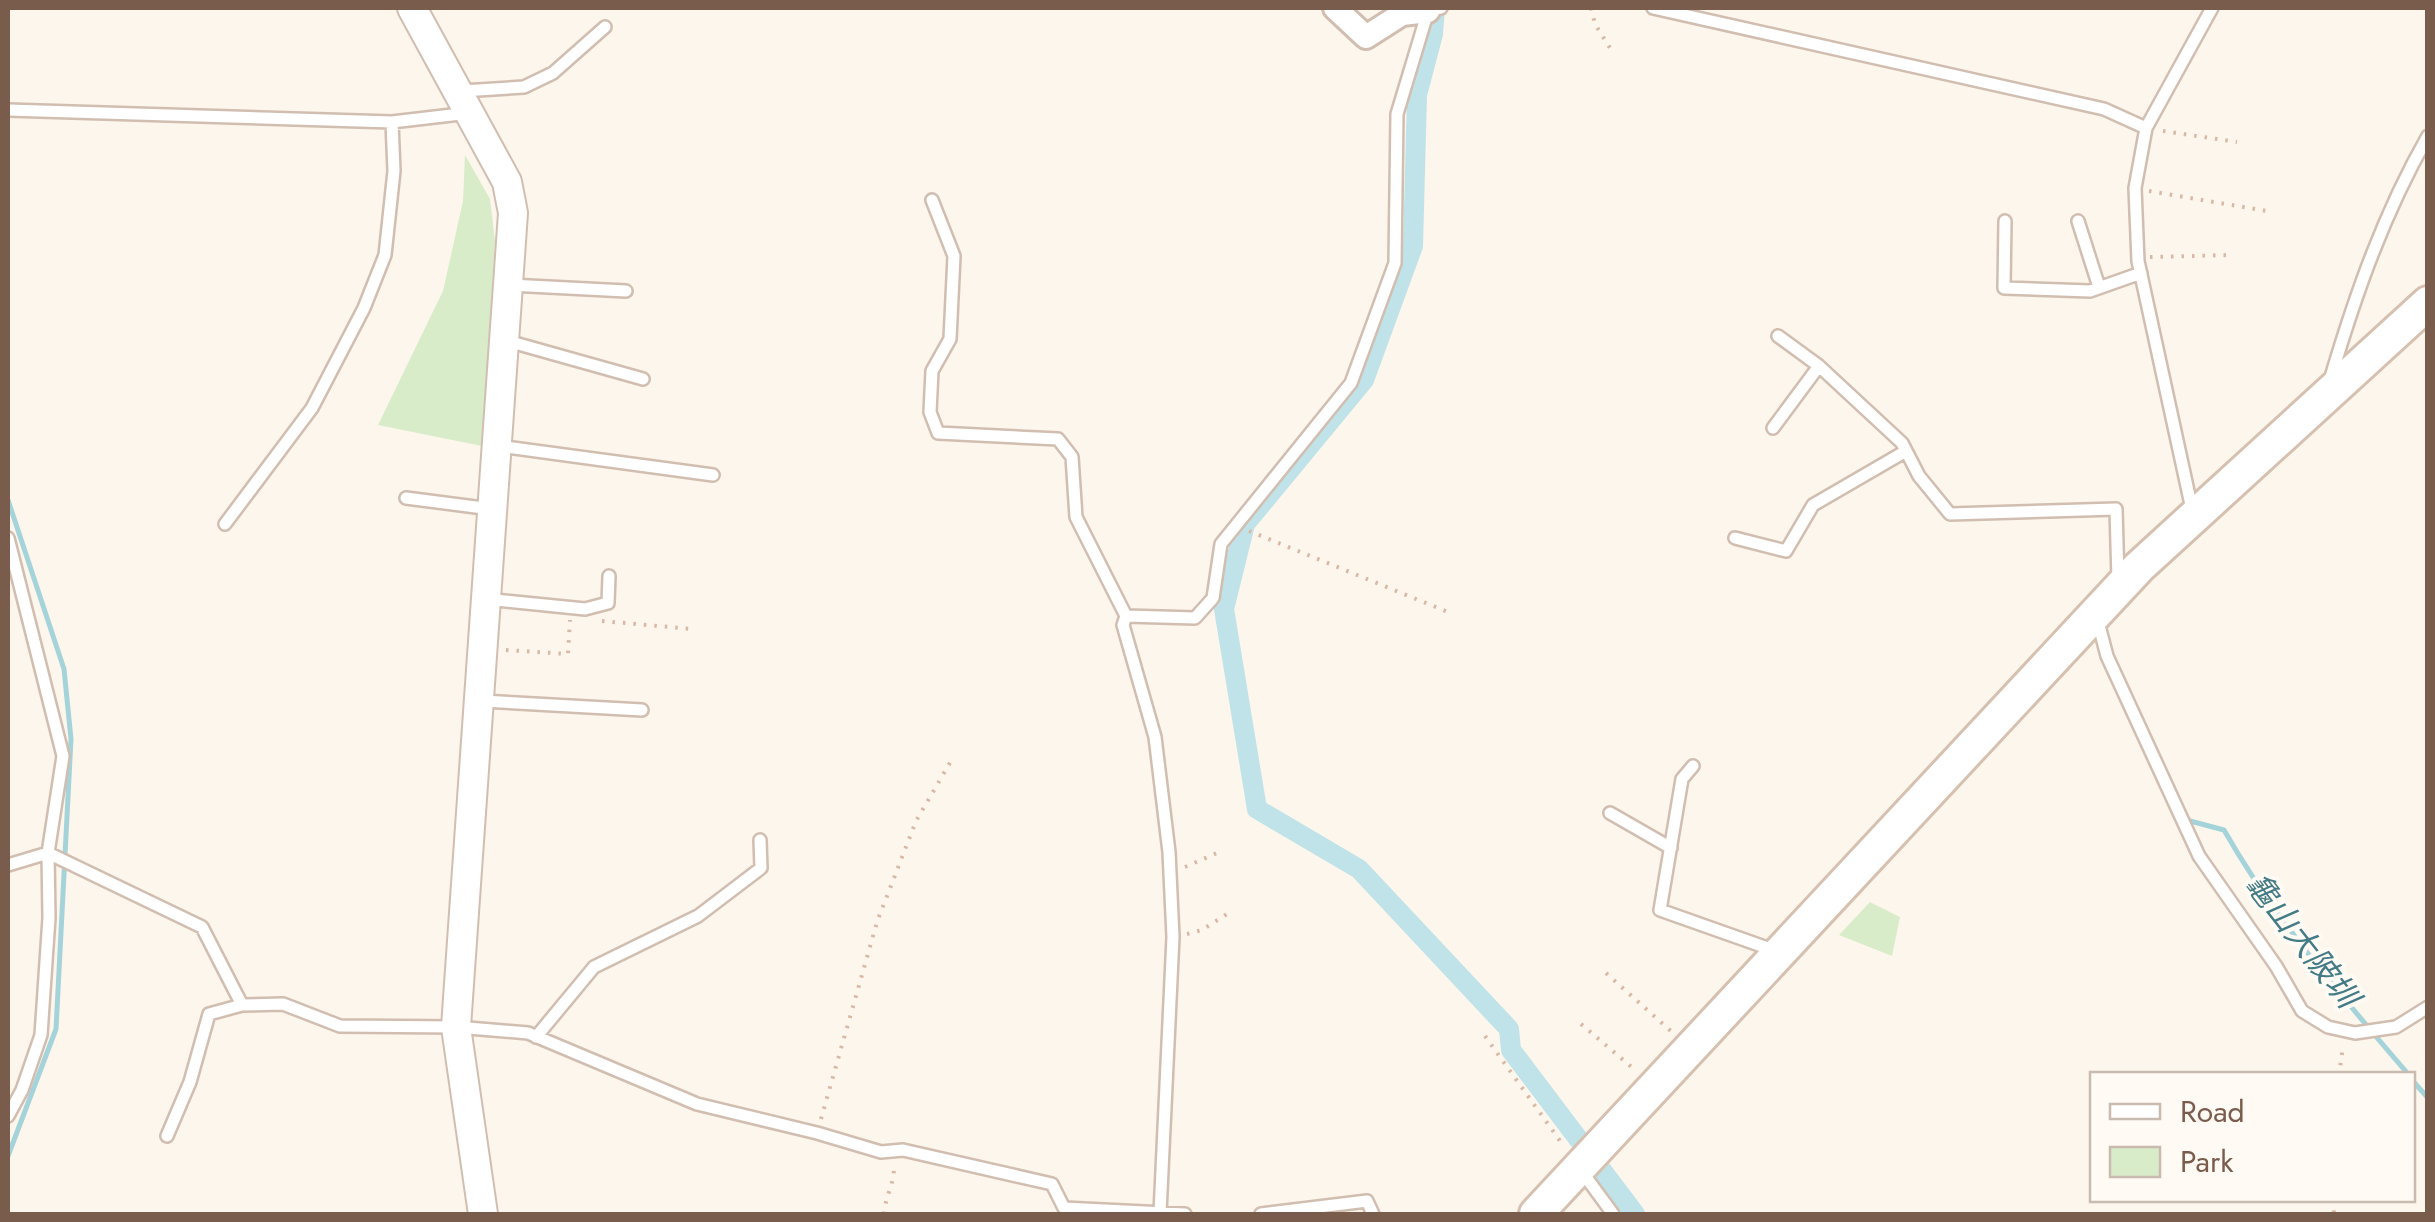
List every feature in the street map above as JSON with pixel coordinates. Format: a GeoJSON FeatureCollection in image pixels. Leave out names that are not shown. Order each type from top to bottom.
{"type":"FeatureCollection","features":[{"type":"Feature","properties":{"kind":"main road"},"geometry":{"type":"LineString","coordinates":[[1536,1214],[2118,589],[2193,514],[2428,303]]}},
{"type":"Feature","properties":{"kind":"street"},"geometry":{"type":"LineString","coordinates":[[412,8],[507,182],[513,213],[456,1027],[483,1214]]}},
{"type":"Feature","properties":{"kind":"street"},"geometry":{"type":"LineString","coordinates":[[1335,8],[1366,37],[1402,14],[1434,9]]}},
{"type":"Feature","properties":{"kind":"lane"},"geometry":{"type":"LineString","coordinates":[[1654,8],[2104,109],[2146,128]]}},
{"type":"Feature","properties":{"kind":"lane"},"geometry":{"type":"LineString","coordinates":[[2193,514],[2140,273],[2135,188],[2146,128],[2212,8]]}},
{"type":"Feature","properties":{"kind":"lane"},"geometry":{"type":"LineString","coordinates":[[1126,616],[1195,618],[1213,598],[1221,544],[1350,383],[1395,262],[1397,114],[1434,9]]}},
{"type":"Feature","properties":{"kind":"lane"},"geometry":{"type":"LineString","coordinates":[[8,110],[392,122],[524,87],[552,73],[605,27]]}},
{"type":"Feature","properties":{"kind":"lane"},"geometry":{"type":"LineString","coordinates":[[225,524],[312,408],[364,308],[385,255],[394,171],[392,122]]}},
{"type":"Feature","properties":{"kind":"lane"},"geometry":{"type":"LineString","coordinates":[[2326,396],[2358,287],[2401,183],[2428,136]]}},
{"type":"Feature","properties":{"kind":"lane"},"geometry":{"type":"LineString","coordinates":[[932,200],[954,256],[950,339],[932,371],[930,412],[938,433],[1058,439],[1072,457],[1076,517],[1126,616],[1124,625],[1155,737],[1173,937],[1160,1213]]}},
{"type":"Feature","properties":{"kind":"lane"},"geometry":{"type":"LineString","coordinates":[[2005,221],[2004,288],[2090,290],[2140,273]]}},
{"type":"Feature","properties":{"kind":"lane"},"geometry":{"type":"LineString","coordinates":[[2078,221],[2099,288]]}},
{"type":"Feature","properties":{"kind":"lane"},"geometry":{"type":"LineString","coordinates":[[508,285],[626,290]]}},
{"type":"Feature","properties":{"kind":"lane"},"geometry":{"type":"LineString","coordinates":[[1778,336],[1819,366],[1902,443],[1919,476],[1950,514],[2116,509],[2118,589]]}},
{"type":"Feature","properties":{"kind":"lane"},"geometry":{"type":"LineString","coordinates":[[504,340],[643,379]]}},
{"type":"Feature","properties":{"kind":"lane"},"geometry":{"type":"LineString","coordinates":[[1773,428],[1819,366]]}},
{"type":"Feature","properties":{"kind":"lane"},"geometry":{"type":"LineString","coordinates":[[496,446],[713,475]]}},
{"type":"Feature","properties":{"kind":"lane"},"geometry":{"type":"LineString","coordinates":[[1736,538],[1786,551],[1812,505],[1906,451]]}},
{"type":"Feature","properties":{"kind":"lane"},"geometry":{"type":"LineString","coordinates":[[406,498],[491,508]]}},
{"type":"Feature","properties":{"kind":"lane"},"geometry":{"type":"LineString","coordinates":[[8,538],[63,756],[48,854],[41,1036],[22,1090],[8,1116]]}},
{"type":"Feature","properties":{"kind":"lane"},"geometry":{"type":"LineString","coordinates":[[485,598],[585,609],[608,603],[609,576]]}},
{"type":"Feature","properties":{"kind":"lane"},"geometry":{"type":"LineString","coordinates":[[2096,614],[2107,656],[2200,856],[2276,966],[2302,1011],[2328,1027],[2355,1033],[2396,1026],[2428,1007]]}},
{"type":"Feature","properties":{"kind":"lane"},"geometry":{"type":"LineString","coordinates":[[478,700],[642,710]]}},
{"type":"Feature","properties":{"kind":"lane"},"geometry":{"type":"LineString","coordinates":[[1692,766],[1682,779],[1660,910],[1780,952]]}},
{"type":"Feature","properties":{"kind":"lane"},"geometry":{"type":"LineString","coordinates":[[1610,813],[1672,848]]}},
{"type":"Feature","properties":{"kind":"lane"},"geometry":{"type":"LineString","coordinates":[[536,1037],[594,967],[698,916],[761,868],[760,840]]}},
{"type":"Feature","properties":{"kind":"lane"},"geometry":{"type":"LineString","coordinates":[[8,865],[48,854],[202,927],[242,1005]]}},
{"type":"Feature","properties":{"kind":"lane"},"geometry":{"type":"LineString","coordinates":[[167,1136],[190,1082],[208,1014],[242,1005],[283,1004],[340,1026],[456,1027],[536,1037],[698,1104],[880,1152],[904,1150],[1052,1184],[1064,1208],[1185,1214]]}},
{"type":"Feature","properties":{"kind":"lane"},"geometry":{"type":"LineString","coordinates":[[1581,1169],[1613,1214]]}},
{"type":"Feature","properties":{"kind":"lane"},"geometry":{"type":"LineString","coordinates":[[1261,1214],[1367,1202],[1373,1214]]}},
{"type":"Feature","properties":{"kind":"path"},"geometry":{"type":"LineString","coordinates":[[1591,8],[1594,24],[1612,52]]}},
{"type":"Feature","properties":{"kind":"path"},"geometry":{"type":"LineString","coordinates":[[2146,128],[2237,142]]}},
{"type":"Feature","properties":{"kind":"path"},"geometry":{"type":"LineString","coordinates":[[2135,188],[2267,211]]}},
{"type":"Feature","properties":{"kind":"path"},"geometry":{"type":"LineString","coordinates":[[2138,257],[2230,256]]}},
{"type":"Feature","properties":{"kind":"path"},"geometry":{"type":"LineString","coordinates":[[1236,525],[1448,612]]}},
{"type":"Feature","properties":{"kind":"path"},"geometry":{"type":"LineString","coordinates":[[482,648],[568,654],[570,618]]}},
{"type":"Feature","properties":{"kind":"path"},"geometry":{"type":"LineString","coordinates":[[588,619],[692,629]]}},
{"type":"Feature","properties":{"kind":"path"},"geometry":{"type":"LineString","coordinates":[[817,1133],[877,922],[916,821],[951,762]]}},
{"type":"Feature","properties":{"kind":"path"},"geometry":{"type":"LineString","coordinates":[[1170,874],[1217,853]]}},
{"type":"Feature","properties":{"kind":"path"},"geometry":{"type":"LineString","coordinates":[[1173,937],[1202,930],[1227,914]]}},
{"type":"Feature","properties":{"kind":"path"},"geometry":{"type":"LineString","coordinates":[[1606,973],[1691,1050]]}},
{"type":"Feature","properties":{"kind":"path"},"geometry":{"type":"LineString","coordinates":[[1581,1024],[1656,1088]]}},
{"type":"Feature","properties":{"kind":"path"},"geometry":{"type":"LineString","coordinates":[[2336,1072],[2340,1068],[2345,1031]]}},
{"type":"Feature","properties":{"kind":"path"},"geometry":{"type":"LineString","coordinates":[[1485,1036],[1581,1169]]}},
{"type":"Feature","properties":{"kind":"path"},"geometry":{"type":"LineString","coordinates":[[884,1214],[894,1183],[894,1151]]}},
{"type":"Feature","properties":{"kind":"green space"},"geometry":{"type":"Polygon","coordinates":[[[465,155],[490,199],[495,241],[482,446],[378,425],[443,291],[463,201],[465,155]]]}},
{"type":"Feature","properties":{"kind":"green space"},"geometry":{"type":"Polygon","coordinates":[[[1870,902],[1900,917],[1892,956],[1839,935],[1870,902]]]}},
{"type":"Feature","properties":{"kind":"waterway"},"geometry":{"type":"LineString","coordinates":[[1435,8],[1433,34],[1417,95],[1413,246],[1364,380],[1245,524],[1224,609],[1257,809],[1359,869],[1509,1029],[1511,1050],[1635,1214]]}},
{"type":"Feature","properties":{"kind":"waterway"},"geometry":{"type":"LineString","coordinates":[[8,500],[64,669],[71,739],[56,1029],[8,1156]]}},
{"type":"Feature","properties":{"kind":"waterway","name":"龜山大陂圳"},"geometry":{"type":"LineString","coordinates":[[2190,821],[2224,830],[2287,926],[2406,1072]]}},
{"type":"Feature","properties":{"kind":"waterway","name":"龜山大陂圳"},"geometry":{"type":"LineString","coordinates":[[2415,1083],[2428,1098]]}}]}
